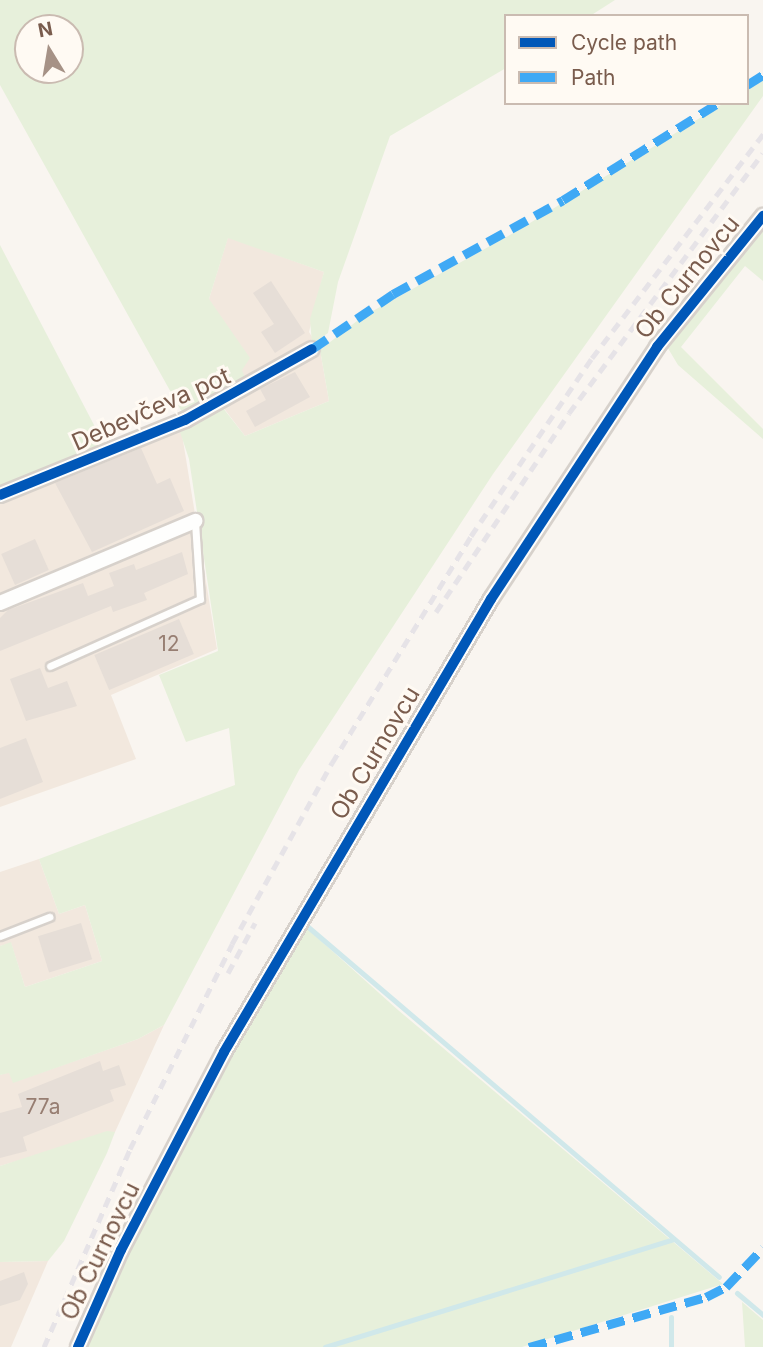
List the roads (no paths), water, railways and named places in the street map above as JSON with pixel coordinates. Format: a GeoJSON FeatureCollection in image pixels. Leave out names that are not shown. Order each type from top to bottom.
{"type":"FeatureCollection","features":[{"type":"Feature","properties":{"kind":"street","name":"Ob Curnovcu"},"geometry":{"type":"LineString","coordinates":[[78,1347],[121,1250],[224,1052],[491,599],[657,347],[763,216]]}},
{"type":"Feature","properties":{"kind":"street","name":"Debevčeva pot"},"geometry":{"type":"LineString","coordinates":[[0,495],[185,420],[313,349]]}},
{"type":"Feature","properties":{"kind":"street"},"geometry":{"type":"LineString","coordinates":[[0,603],[195,521]]}},
{"type":"Feature","properties":{"kind":"lane"},"geometry":{"type":"LineString","coordinates":[[50,666],[200,599],[204,591],[195,521]]}},
{"type":"Feature","properties":{"kind":"lane"},"geometry":{"type":"LineString","coordinates":[[0,936],[49,917]]}},
{"type":"Feature","properties":{"kind":"waterway"},"geometry":{"type":"LineString","coordinates":[[307,926],[719,1277]]}},
{"type":"Feature","properties":{"kind":"waterway"},"geometry":{"type":"LineString","coordinates":[[325,1347],[673,1239]]}},
{"type":"Feature","properties":{"kind":"waterway"},"geometry":{"type":"LineString","coordinates":[[737,1293],[763,1315]]}},
{"type":"Feature","properties":{"kind":"waterway"},"geometry":{"type":"LineString","coordinates":[[671,1317],[671,1347]]}},
{"type":"Feature","properties":{"kind":"railway"},"geometry":{"type":"LineString","coordinates":[[44,1347],[130,1149],[232,944],[332,763],[471,536],[592,358],[763,134]]}},
{"type":"Feature","properties":{"kind":"railway"},"geometry":{"type":"LineString","coordinates":[[436,612],[569,413],[763,153]]}},
{"type":"Feature","properties":{"kind":"railway"},"geometry":{"type":"LineString","coordinates":[[228,973],[255,923]]}}]}
